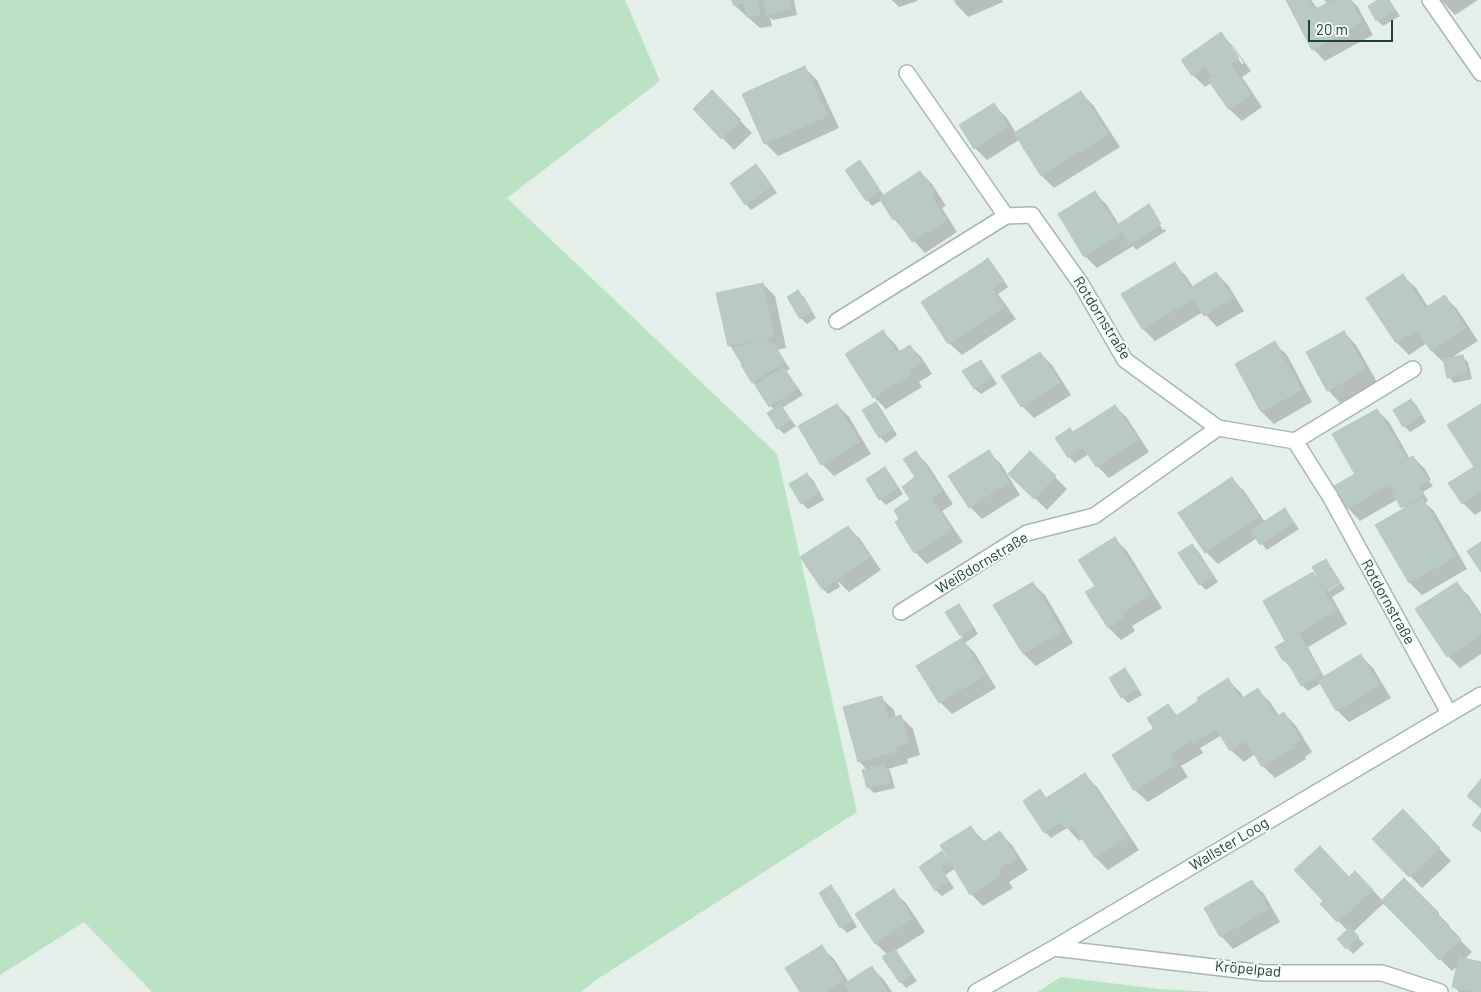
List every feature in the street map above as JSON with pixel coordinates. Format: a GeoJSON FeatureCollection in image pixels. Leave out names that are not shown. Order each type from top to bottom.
{"type":"FeatureCollection","features":[{"type":"Feature","properties":{"kind":"street"},"geometry":{"type":"LineString","coordinates":[[1430,0],[1481,73]]}},
{"type":"Feature","properties":{"kind":"street"},"geometry":{"type":"LineString","coordinates":[[907,73],[1006,216]]}},
{"type":"Feature","properties":{"kind":"street","name":"Rotdornstraße"},"geometry":{"type":"LineString","coordinates":[[837,321],[1006,216],[1032,215],[1082,284],[1126,360],[1218,428],[1295,441],[1331,498],[1449,713]]}},
{"type":"Feature","properties":{"kind":"street"},"geometry":{"type":"LineString","coordinates":[[1295,441],[1413,369]]}},
{"type":"Feature","properties":{"kind":"street","name":"Weißdornstraße"},"geometry":{"type":"LineString","coordinates":[[901,612],[1027,533],[1094,516],[1218,428]]}},
{"type":"Feature","properties":{"kind":"street","name":"Wallster Loog"},"geometry":{"type":"LineString","coordinates":[[976,992],[1054,948],[1481,695]]}},
{"type":"Feature","properties":{"kind":"street","name":"Kröpelpad"},"geometry":{"type":"LineString","coordinates":[[1054,948],[1264,972],[1382,973],[1440,992]]}},
{"type":"Feature","properties":{"kind":"green space"},"geometry":{"type":"Polygon","coordinates":[[[0,0],[625,0],[660,81],[507,198],[777,454],[857,812],[596,980],[581,992],[152,992],[84,922],[0,975],[0,0]]]}},
{"type":"Feature","properties":{"kind":"green space"},"geometry":{"type":"Polygon","coordinates":[[[1061,977],[1159,989],[1214,992],[1037,992],[1061,977]]]}},
{"type":"Feature","properties":{"kind":"building"},"geometry":{"type":"Polygon","coordinates":[[[732,0],[758,0],[760,14],[747,17],[744,3],[733,5],[732,0]]]}},
{"type":"Feature","properties":{"kind":"building"},"geometry":{"type":"Polygon","coordinates":[[[763,0],[790,0],[792,9],[766,15],[763,0]]]}},
{"type":"Feature","properties":{"kind":"building"},"geometry":{"type":"Polygon","coordinates":[[[1286,0],[1308,0],[1314,10],[1333,0],[1350,0],[1362,22],[1312,50],[1286,0]]]}},
{"type":"Feature","properties":{"kind":"building"},"geometry":{"type":"Polygon","coordinates":[[[1378,0],[1389,0],[1395,10],[1376,21],[1368,6],[1378,0]]]}},
{"type":"Feature","properties":{"kind":"building"},"geometry":{"type":"Polygon","coordinates":[[[1221,32],[1239,58],[1213,77],[1205,66],[1192,76],[1181,60],[1221,32]]]}},
{"type":"Feature","properties":{"kind":"building"},"geometry":{"type":"Polygon","coordinates":[[[1231,64],[1251,94],[1229,110],[1208,80],[1231,64]]]}},
{"type":"Feature","properties":{"kind":"building"},"geometry":{"type":"Polygon","coordinates":[[[805,66],[828,116],[764,144],[742,94],[805,66]]]}},
{"type":"Feature","properties":{"kind":"building"},"geometry":{"type":"Polygon","coordinates":[[[712,90],[741,120],[721,139],[693,109],[712,90]]]}},
{"type":"Feature","properties":{"kind":"building"},"geometry":{"type":"Polygon","coordinates":[[[1081,91],[1108,134],[1041,176],[1014,133],[1081,91]]]}},
{"type":"Feature","properties":{"kind":"building"},"geometry":{"type":"Polygon","coordinates":[[[994,103],[1009,127],[974,149],[959,125],[994,103]]]}},
{"type":"Feature","properties":{"kind":"building"},"geometry":{"type":"Polygon","coordinates":[[[860,160],[880,191],[866,201],[845,170],[860,160]]]}},
{"type":"Feature","properties":{"kind":"building"},"geometry":{"type":"Polygon","coordinates":[[[756,164],[772,186],[745,205],[730,183],[756,164]]]}},
{"type":"Feature","properties":{"kind":"building"},"geometry":{"type":"Polygon","coordinates":[[[920,171],[935,193],[931,196],[946,220],[912,242],[896,218],[893,220],[879,198],[920,171]]]}},
{"type":"Feature","properties":{"kind":"building"},"geometry":{"type":"Polygon","coordinates":[[[1095,191],[1121,234],[1084,257],[1058,214],[1095,191]]]}},
{"type":"Feature","properties":{"kind":"building"},"geometry":{"type":"Polygon","coordinates":[[[1149,204],[1161,224],[1129,245],[1117,225],[1149,204]]]}},
{"type":"Feature","properties":{"kind":"building"},"geometry":{"type":"Polygon","coordinates":[[[988,258],[1004,281],[992,288],[977,266],[988,258]]]}},
{"type":"Feature","properties":{"kind":"building"},"geometry":{"type":"Polygon","coordinates":[[[1175,262],[1190,288],[1216,272],[1233,298],[1204,316],[1193,299],[1142,329],[1121,294],[1175,262]]]}},
{"type":"Feature","properties":{"kind":"building"},"geometry":{"type":"Polygon","coordinates":[[[977,266],[1004,307],[948,344],[921,302],[977,266]]]}},
{"type":"Feature","properties":{"kind":"building"},"geometry":{"type":"Polygon","coordinates":[[[1403,274],[1425,308],[1445,295],[1466,328],[1431,351],[1417,330],[1396,343],[1366,298],[1403,274]]]}},
{"type":"Feature","properties":{"kind":"building"},"geometry":{"type":"Polygon","coordinates":[[[763,283],[774,336],[728,346],[716,293],[763,283]]]}},
{"type":"Feature","properties":{"kind":"building"},"geometry":{"type":"Polygon","coordinates":[[[798,290],[812,312],[800,319],[787,297],[798,290]]]}},
{"type":"Feature","properties":{"kind":"building"},"geometry":{"type":"Polygon","coordinates":[[[883,330],[897,353],[910,345],[921,362],[908,370],[911,374],[873,398],[845,354],[883,330]]]}},
{"type":"Feature","properties":{"kind":"building"},"geometry":{"type":"Polygon","coordinates":[[[1344,331],[1366,369],[1327,391],[1306,352],[1344,331]]]}},
{"type":"Feature","properties":{"kind":"building"},"geometry":{"type":"Polygon","coordinates":[[[767,339],[772,346],[742,364],[732,348],[767,339]]]}},
{"type":"Feature","properties":{"kind":"building"},"geometry":{"type":"Polygon","coordinates":[[[1275,341],[1301,390],[1261,412],[1235,364],[1275,341]]]}},
{"type":"Feature","properties":{"kind":"building"},"geometry":{"type":"Polygon","coordinates":[[[774,344],[785,362],[752,383],[741,365],[774,344]]]}},
{"type":"Feature","properties":{"kind":"building"},"geometry":{"type":"Polygon","coordinates":[[[1040,352],[1060,382],[1021,407],[1001,376],[1040,352]]]}},
{"type":"Feature","properties":{"kind":"building"},"geometry":{"type":"Polygon","coordinates":[[[1463,355],[1467,373],[1447,378],[1443,359],[1463,355]]]}},
{"type":"Feature","properties":{"kind":"building"},"geometry":{"type":"Polygon","coordinates":[[[981,360],[992,378],[974,389],[962,371],[981,360]]]}},
{"type":"Feature","properties":{"kind":"building"},"geometry":{"type":"Polygon","coordinates":[[[783,367],[798,388],[769,407],[755,385],[783,367]]]}},
{"type":"Feature","properties":{"kind":"building"},"geometry":{"type":"Polygon","coordinates":[[[1411,399],[1421,415],[1403,427],[1393,410],[1411,399]]]}},
{"type":"Feature","properties":{"kind":"building"},"geometry":{"type":"Polygon","coordinates":[[[876,402],[893,429],[879,438],[862,410],[876,402]]]}},
{"type":"Feature","properties":{"kind":"building"},"geometry":{"type":"Polygon","coordinates":[[[780,404],[791,420],[777,429],[767,413],[780,404]]]}},
{"type":"Feature","properties":{"kind":"building"},"geometry":{"type":"Polygon","coordinates":[[[837,404],[860,442],[821,465],[798,426],[837,404]]]}},
{"type":"Feature","properties":{"kind":"building"},"geometry":{"type":"Polygon","coordinates":[[[1481,404],[1481,491],[1462,504],[1448,483],[1474,467],[1447,425],[1481,404]]]}},
{"type":"Feature","properties":{"kind":"building"},"geometry":{"type":"Polygon","coordinates":[[[1115,405],[1138,439],[1096,467],[1073,432],[1115,405]]]}},
{"type":"Feature","properties":{"kind":"building"},"geometry":{"type":"Polygon","coordinates":[[[1377,409],[1407,459],[1361,485],[1332,434],[1377,409]]]}},
{"type":"Feature","properties":{"kind":"building"},"geometry":{"type":"Polygon","coordinates":[[[1070,428],[1083,448],[1068,458],[1055,438],[1070,428]]]}},
{"type":"Feature","properties":{"kind":"building"},"geometry":{"type":"Polygon","coordinates":[[[989,450],[1009,482],[969,508],[948,476],[989,450]]]}},
{"type":"Feature","properties":{"kind":"building"},"geometry":{"type":"Polygon","coordinates":[[[916,451],[942,491],[899,519],[894,510],[910,499],[902,487],[915,477],[903,459],[916,451]]]}},
{"type":"Feature","properties":{"kind":"building"},"geometry":{"type":"Polygon","coordinates":[[[1030,451],[1056,476],[1034,499],[1008,474],[1030,451]]]}},
{"type":"Feature","properties":{"kind":"building"},"geometry":{"type":"Polygon","coordinates":[[[1413,456],[1420,468],[1347,509],[1334,486],[1355,474],[1361,485],[1413,456]]]}},
{"type":"Feature","properties":{"kind":"building"},"geometry":{"type":"Polygon","coordinates":[[[885,467],[898,488],[879,500],[866,479],[885,467]]]}},
{"type":"Feature","properties":{"kind":"building"},"geometry":{"type":"Polygon","coordinates":[[[1420,468],[1428,480],[1418,486],[1423,495],[1401,508],[1389,485],[1420,468]]]}},
{"type":"Feature","properties":{"kind":"building"},"geometry":{"type":"Polygon","coordinates":[[[807,473],[819,493],[801,504],[789,484],[807,473]]]}},
{"type":"Feature","properties":{"kind":"building"},"geometry":{"type":"Polygon","coordinates":[[[1232,477],[1259,517],[1205,553],[1178,513],[1232,477]]]}},
{"type":"Feature","properties":{"kind":"building"},"geometry":{"type":"Polygon","coordinates":[[[931,498],[952,530],[914,553],[895,522],[931,498]]]}},
{"type":"Feature","properties":{"kind":"building"},"geometry":{"type":"Polygon","coordinates":[[[1422,498],[1456,556],[1409,583],[1375,525],[1422,498]]]}},
{"type":"Feature","properties":{"kind":"building"},"geometry":{"type":"Polygon","coordinates":[[[1285,508],[1294,523],[1260,545],[1251,530],[1285,508]]]}},
{"type":"Feature","properties":{"kind":"building"},"geometry":{"type":"Polygon","coordinates":[[[848,526],[870,557],[836,580],[814,548],[848,526]]]}},
{"type":"Feature","properties":{"kind":"building"},"geometry":{"type":"Polygon","coordinates":[[[1115,537],[1151,595],[1121,614],[1124,618],[1108,628],[1085,592],[1095,586],[1078,560],[1115,537]]]}},
{"type":"Feature","properties":{"kind":"building"},"geometry":{"type":"Polygon","coordinates":[[[1481,542],[1481,572],[1467,551],[1481,542]]]}},
{"type":"Feature","properties":{"kind":"building"},"geometry":{"type":"Polygon","coordinates":[[[1192,544],[1213,576],[1199,585],[1178,553],[1192,544]]]}},
{"type":"Feature","properties":{"kind":"building"},"geometry":{"type":"Polygon","coordinates":[[[814,548],[836,580],[822,589],[800,557],[814,548]]]}},
{"type":"Feature","properties":{"kind":"building"},"geometry":{"type":"Polygon","coordinates":[[[1326,559],[1340,583],[1326,591],[1312,567],[1326,559]]]}},
{"type":"Feature","properties":{"kind":"building"},"geometry":{"type":"Polygon","coordinates":[[[1313,572],[1336,611],[1285,641],[1263,601],[1313,572]]]}},
{"type":"Feature","properties":{"kind":"building"},"geometry":{"type":"Polygon","coordinates":[[[1033,582],[1062,631],[1023,654],[993,605],[1033,582]]]}},
{"type":"Feature","properties":{"kind":"building"},"geometry":{"type":"Polygon","coordinates":[[[1457,582],[1481,618],[1481,634],[1447,657],[1415,609],[1457,582]]]}},
{"type":"Feature","properties":{"kind":"building"},"geometry":{"type":"Polygon","coordinates":[[[959,604],[973,628],[960,636],[945,612],[959,604]]]}},
{"type":"Feature","properties":{"kind":"building"},"geometry":{"type":"Polygon","coordinates":[[[1299,633],[1307,648],[1283,661],[1275,647],[1299,633]]]}},
{"type":"Feature","properties":{"kind":"building"},"geometry":{"type":"Polygon","coordinates":[[[962,638],[985,675],[939,703],[916,666],[962,638]]]}},
{"type":"Feature","properties":{"kind":"building"},"geometry":{"type":"Polygon","coordinates":[[[1307,648],[1321,674],[1301,686],[1286,659],[1307,648]]]}},
{"type":"Feature","properties":{"kind":"building"},"geometry":{"type":"Polygon","coordinates":[[[1361,654],[1379,686],[1336,711],[1318,680],[1361,654]]]}},
{"type":"Feature","properties":{"kind":"building"},"geometry":{"type":"Polygon","coordinates":[[[1125,668],[1137,689],[1121,698],[1109,678],[1125,668]]]}},
{"type":"Feature","properties":{"kind":"building"},"geometry":{"type":"Polygon","coordinates":[[[1228,678],[1241,699],[1258,688],[1276,717],[1284,712],[1301,740],[1293,744],[1295,747],[1262,767],[1246,741],[1230,751],[1197,698],[1228,678]]]}},
{"type":"Feature","properties":{"kind":"building"},"geometry":{"type":"Polygon","coordinates":[[[882,696],[888,719],[901,715],[909,743],[896,747],[897,751],[858,762],[843,707],[882,696]]]}},
{"type":"Feature","properties":{"kind":"building"},"geometry":{"type":"Polygon","coordinates":[[[1198,701],[1216,729],[1193,743],[1176,716],[1198,701]]]}},
{"type":"Feature","properties":{"kind":"building"},"geometry":{"type":"Polygon","coordinates":[[[1168,704],[1192,740],[1170,754],[1147,718],[1168,704]]]}},
{"type":"Feature","properties":{"kind":"building"},"geometry":{"type":"Polygon","coordinates":[[[1154,728],[1177,764],[1134,791],[1112,755],[1154,728]]]}},
{"type":"Feature","properties":{"kind":"building"},"geometry":{"type":"Polygon","coordinates":[[[885,764],[890,782],[867,788],[862,770],[885,764]]]}},
{"type":"Feature","properties":{"kind":"building"},"geometry":{"type":"Polygon","coordinates":[[[1085,773],[1128,837],[1095,858],[1073,825],[1066,829],[1046,798],[1085,773]]]}},
{"type":"Feature","properties":{"kind":"building"},"geometry":{"type":"Polygon","coordinates":[[[1481,779],[1481,808],[1467,796],[1481,779]]]}},
{"type":"Feature","properties":{"kind":"building"},"geometry":{"type":"Polygon","coordinates":[[[1040,789],[1061,822],[1044,833],[1023,801],[1040,789]]]}},
{"type":"Feature","properties":{"kind":"building"},"geometry":{"type":"Polygon","coordinates":[[[1403,809],[1440,848],[1409,877],[1372,839],[1403,809]]]}},
{"type":"Feature","properties":{"kind":"building"},"geometry":{"type":"Polygon","coordinates":[[[1481,813],[1481,832],[1472,825],[1481,813]]]}},
{"type":"Feature","properties":{"kind":"building"},"geometry":{"type":"Polygon","coordinates":[[[971,826],[982,843],[1000,831],[1017,858],[998,870],[1001,875],[970,895],[940,845],[971,826]]]}},
{"type":"Feature","properties":{"kind":"building"},"geometry":{"type":"Polygon","coordinates":[[[1320,846],[1349,877],[1323,901],[1294,870],[1320,846]]]}},
{"type":"Feature","properties":{"kind":"building"},"geometry":{"type":"Polygon","coordinates":[[[942,851],[949,863],[940,868],[949,881],[935,891],[919,867],[942,851]]]}},
{"type":"Feature","properties":{"kind":"building"},"geometry":{"type":"Polygon","coordinates":[[[1355,871],[1373,890],[1337,922],[1320,904],[1355,871]]]}},
{"type":"Feature","properties":{"kind":"building"},"geometry":{"type":"Polygon","coordinates":[[[1404,878],[1439,913],[1416,936],[1381,901],[1404,878]]]}},
{"type":"Feature","properties":{"kind":"building"},"geometry":{"type":"Polygon","coordinates":[[[1252,880],[1269,909],[1220,937],[1204,908],[1252,880]]]}},
{"type":"Feature","properties":{"kind":"building"},"geometry":{"type":"Polygon","coordinates":[[[831,885],[852,920],[840,928],[819,893],[831,885]]]}},
{"type":"Feature","properties":{"kind":"building"},"geometry":{"type":"Polygon","coordinates":[[[894,889],[913,919],[875,944],[855,914],[894,889]]]}},
{"type":"Feature","properties":{"kind":"building"},"geometry":{"type":"Polygon","coordinates":[[[1437,915],[1461,939],[1439,960],[1416,936],[1437,915]]]}},
{"type":"Feature","properties":{"kind":"building"},"geometry":{"type":"Polygon","coordinates":[[[1350,927],[1359,937],[1346,949],[1337,939],[1350,927]]]}},
{"type":"Feature","properties":{"kind":"building"},"geometry":{"type":"Polygon","coordinates":[[[822,945],[844,980],[826,990],[827,992],[800,992],[785,968],[822,945]]]}},
{"type":"Feature","properties":{"kind":"building"},"geometry":{"type":"Polygon","coordinates":[[[895,949],[912,975],[900,983],[882,957],[895,949]]]}},
{"type":"Feature","properties":{"kind":"building"},"geometry":{"type":"Polygon","coordinates":[[[1459,957],[1481,962],[1481,992],[1452,987],[1459,957]]]}},
{"type":"Feature","properties":{"kind":"building"},"geometry":{"type":"Polygon","coordinates":[[[872,966],[888,992],[849,992],[844,984],[872,966]]]}}]}
